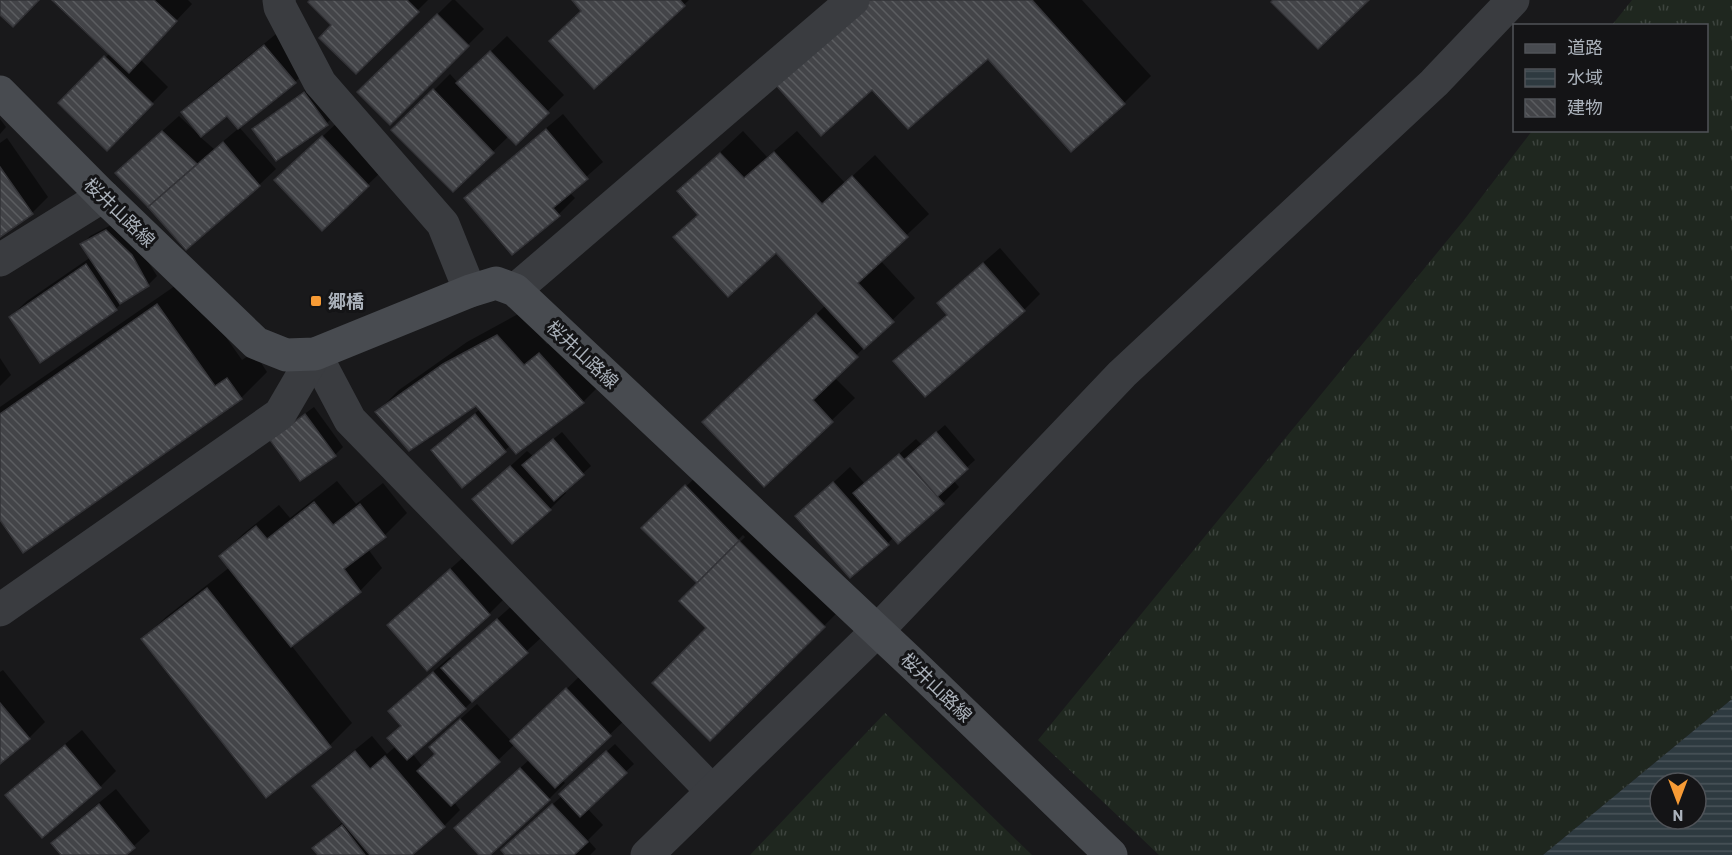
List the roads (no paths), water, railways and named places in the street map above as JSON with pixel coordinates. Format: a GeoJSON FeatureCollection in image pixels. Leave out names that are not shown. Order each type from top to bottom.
{"type":"FeatureCollection","features":[{"type":"Feature","properties":{"kind":"main road","name":"桜井山路線"},"geometry":{"type":"LineString","coordinates":[[0,92],[103,196],[256,343],[286,355],[315,354],[470,291],[496,284],[515,290],[918,669],[1111,855]]}},
{"type":"Feature","properties":{"kind":"street"},"geometry":{"type":"LineString","coordinates":[[515,290],[853,0]]}},
{"type":"Feature","properties":{"kind":"street"},"geometry":{"type":"LineString","coordinates":[[647,855],[877,631],[1122,375],[1434,83],[1513,0]]}},
{"type":"Feature","properties":{"kind":"street"},"geometry":{"type":"LineString","coordinates":[[289,6],[320,83],[443,224],[470,291]]}},
{"type":"Feature","properties":{"kind":"street"},"geometry":{"type":"LineString","coordinates":[[0,260],[103,196]]}},
{"type":"Feature","properties":{"kind":"street"},"geometry":{"type":"LineString","coordinates":[[315,354],[350,420],[712,791]]}},
{"type":"Feature","properties":{"kind":"street"},"geometry":{"type":"LineString","coordinates":[[0,610],[280,414],[315,354]]}},
{"type":"Feature","properties":{"kind":"water"},"geometry":{"type":"Polygon","coordinates":[[[1732,699],[1732,855],[1543,855],[1732,699]]]}},
{"type":"Feature","properties":{"kind":"place","name":"郷橋"},"geometry":{"type":"Point","coordinates":[316,301]}}]}
